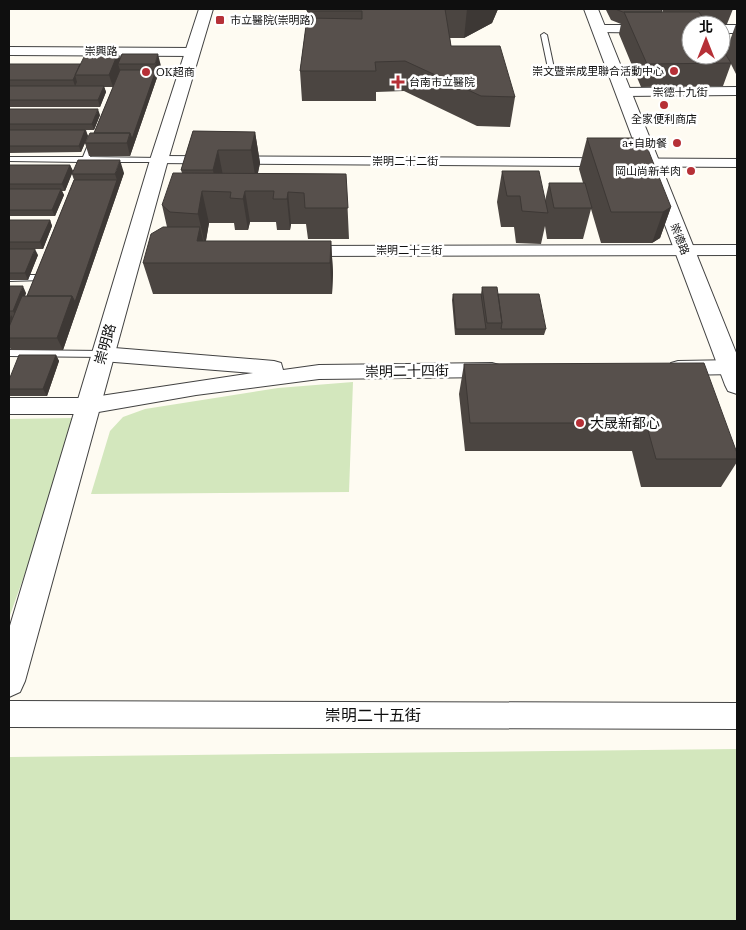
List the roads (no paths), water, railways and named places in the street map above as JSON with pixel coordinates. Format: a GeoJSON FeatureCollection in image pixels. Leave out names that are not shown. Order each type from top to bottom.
{"type":"FeatureCollection","features":[{"type":"Feature","properties":{"kind":"street","name":"崇明路"},"geometry":{"type":"LineString","coordinates":[[9,681],[102,354],[142,251],[159,160],[206,9]]}},
{"type":"Feature","properties":{"kind":"street","name":"崇德路"},"geometry":{"type":"LineString","coordinates":[[591,9],[735,373]]}},
{"type":"Feature","properties":{"kind":"street"},"geometry":{"type":"LineString","coordinates":[[599,29],[681,29]]}},
{"type":"Feature","properties":{"kind":"street","name":"崇興路"},"geometry":{"type":"LineString","coordinates":[[9,50],[192,52]]}},
{"type":"Feature","properties":{"kind":"street","name":"崇德十九街"},"geometry":{"type":"LineString","coordinates":[[623,92],[737,91]]}},
{"type":"Feature","properties":{"kind":"street","name":"崇明二十二街"},"geometry":{"type":"LineString","coordinates":[[159,160],[737,163]]}},
{"type":"Feature","properties":{"kind":"street","name":"崇明二十三街"},"geometry":{"type":"LineString","coordinates":[[286,251],[737,250]]}},
{"type":"Feature","properties":{"kind":"street"},"geometry":{"type":"LineString","coordinates":[[102,354],[319,372]]}},
{"type":"Feature","properties":{"kind":"street"},"geometry":{"type":"LineString","coordinates":[[662,368],[735,373]]}},
{"type":"Feature","properties":{"kind":"street","name":"崇明二十四街"},"geometry":{"type":"LineString","coordinates":[[9,406],[87,406],[196,388],[319,372],[515,369]]}},
{"type":"Feature","properties":{"kind":"street","name":"崇明二十五街"},"geometry":{"type":"LineString","coordinates":[[9,714],[737,716]]}},
{"type":"Feature","properties":{"kind":"lane"},"geometry":{"type":"LineString","coordinates":[[544,35],[552,73]]}},
{"type":"Feature","properties":{"kind":"lane"},"geometry":{"type":"LineString","coordinates":[[79,176],[95,135]]}},
{"type":"Feature","properties":{"kind":"lane"},"geometry":{"type":"LineString","coordinates":[[9,159],[159,160]]}},
{"type":"Feature","properties":{"kind":"lane"},"geometry":{"type":"LineString","coordinates":[[9,278],[40,278],[47,261]]}},
{"type":"Feature","properties":{"kind":"lane"},"geometry":{"type":"LineString","coordinates":[[9,353],[102,354]]}},
{"type":"Feature","properties":{"kind":"place","name":"市立醫院(崇明路)"},"geometry":{"type":"Point","coordinates":[220,20]}},
{"type":"Feature","properties":{"kind":"place","name":"崇文暨崇成里聯合活動中心"},"geometry":{"type":"Point","coordinates":[674,71]}},
{"type":"Feature","properties":{"kind":"place","name":"OK超商"},"geometry":{"type":"Point","coordinates":[146,72]}},
{"type":"Feature","properties":{"kind":"place","name":"台南市立醫院"},"geometry":{"type":"Point","coordinates":[398,82]}},
{"type":"Feature","properties":{"kind":"place","name":"全家便利商店"},"geometry":{"type":"Point","coordinates":[664,105]}},
{"type":"Feature","properties":{"kind":"place","name":"a+自助餐"},"geometry":{"type":"Point","coordinates":[677,143]}},
{"type":"Feature","properties":{"kind":"place","name":"岡山尚新羊肉"},"geometry":{"type":"Point","coordinates":[691,171]}},
{"type":"Feature","properties":{"kind":"place","name":"大晟新都心"},"geometry":{"type":"Point","coordinates":[580,423]}}]}
